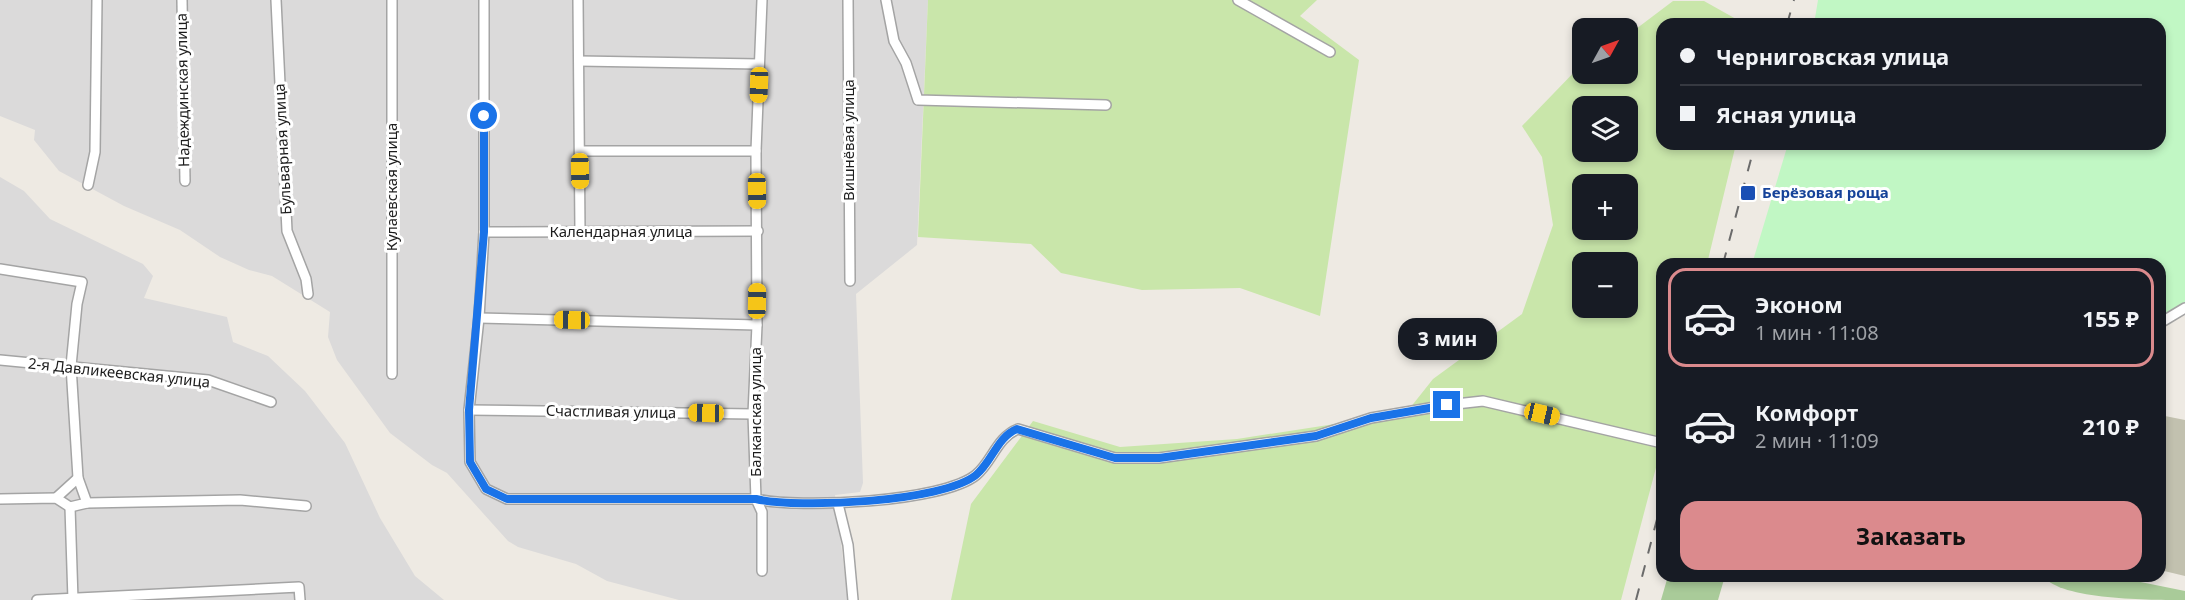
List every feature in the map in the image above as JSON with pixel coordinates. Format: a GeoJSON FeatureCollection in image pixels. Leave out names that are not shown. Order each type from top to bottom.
{"type":"FeatureCollection","features":[{"type":"Feature","properties":{"kind":"street"},"geometry":{"type":"LineString","coordinates":[[88,186],[95,152],[97,0]]}},
{"type":"Feature","properties":{"kind":"street","name":"Надеждинская улица"},"geometry":{"type":"LineString","coordinates":[[182,0],[184,181]]}},
{"type":"Feature","properties":{"kind":"street","name":"Бульварная улица"},"geometry":{"type":"LineString","coordinates":[[276,0],[287,231],[306,279],[308,294]]}},
{"type":"Feature","properties":{"kind":"street","name":"Кулаевская улица"},"geometry":{"type":"LineString","coordinates":[[392,0],[392,374]]}},
{"type":"Feature","properties":{"kind":"street"},"geometry":{"type":"LineString","coordinates":[[484,0],[484,232],[479,318],[469,410],[470,462],[486,489],[507,499],[756,499],[774,504],[838,504],[948,489],[975,475],[1007,433],[1017,429],[1115,458],[1159,458],[1316,436],[1371,418],[1483,401],[1656,442]]}},
{"type":"Feature","properties":{"kind":"street"},"geometry":{"type":"LineString","coordinates":[[578,0],[580,232]]}},
{"type":"Feature","properties":{"kind":"street","name":"Балканская улица"},"geometry":{"type":"LineString","coordinates":[[762,0],[756,151],[757,325],[753,414],[756,499],[762,512],[762,571]]}},
{"type":"Feature","properties":{"kind":"street","name":"Вишнёвая улица"},"geometry":{"type":"LineString","coordinates":[[848,0],[850,281]]}},
{"type":"Feature","properties":{"kind":"street"},"geometry":{"type":"LineString","coordinates":[[886,0],[894,41],[906,63],[918,100],[1106,105]]}},
{"type":"Feature","properties":{"kind":"street"},"geometry":{"type":"LineString","coordinates":[[1238,0],[1330,52]]}},
{"type":"Feature","properties":{"kind":"street"},"geometry":{"type":"LineString","coordinates":[[579,61],[759,64]]}},
{"type":"Feature","properties":{"kind":"street"},"geometry":{"type":"LineString","coordinates":[[579,151],[756,151]]}},
{"type":"Feature","properties":{"kind":"street","name":"Календарная улица"},"geometry":{"type":"LineString","coordinates":[[484,232],[758,231]]}},
{"type":"Feature","properties":{"kind":"street"},"geometry":{"type":"LineString","coordinates":[[0,269],[82,282],[77,304],[71,366],[78,478],[87,503]]}},
{"type":"Feature","properties":{"kind":"street"},"geometry":{"type":"LineString","coordinates":[[2166,319],[2185,308]]}},
{"type":"Feature","properties":{"kind":"street"},"geometry":{"type":"LineString","coordinates":[[479,318],[757,325]]}},
{"type":"Feature","properties":{"kind":"street","name":"2-я Давликеевская улица"},"geometry":{"type":"LineString","coordinates":[[0,360],[208,380],[271,402]]}},
{"type":"Feature","properties":{"kind":"street","name":"Счастливая улица"},"geometry":{"type":"LineString","coordinates":[[469,410],[753,414]]}},
{"type":"Feature","properties":{"kind":"street"},"geometry":{"type":"LineString","coordinates":[[56,498],[78,478]]}},
{"type":"Feature","properties":{"kind":"street"},"geometry":{"type":"LineString","coordinates":[[0,499],[56,498],[70,507],[87,503],[240,500],[306,506]]}},
{"type":"Feature","properties":{"kind":"street"},"geometry":{"type":"LineString","coordinates":[[838,504],[848,545],[853,600]]}},
{"type":"Feature","properties":{"kind":"street"},"geometry":{"type":"LineString","coordinates":[[70,507],[72,598]]}},
{"type":"Feature","properties":{"kind":"street"},"geometry":{"type":"LineString","coordinates":[[37,600],[299,587],[300,600]]}},
{"type":"Feature","properties":{"kind":"shaded area"},"geometry":{"type":"Polygon","coordinates":[[[0,0],[928,0],[917,245],[856,294],[863,483],[860,492],[835,495],[848,600],[679,600],[607,581],[576,564],[518,547],[508,541],[447,473],[432,465],[390,433],[337,360],[328,337],[330,312],[272,276],[249,270],[220,257],[180,230],[124,206],[59,171],[34,140],[35,130],[0,116],[0,0]]]}},
{"type":"Feature","properties":{"kind":"shaded area"},"geometry":{"type":"Polygon","coordinates":[[[0,177],[24,191],[50,219],[143,264],[153,276],[144,298],[227,317],[233,342],[268,356],[305,391],[345,443],[380,518],[415,576],[444,600],[0,600],[0,177]]]}},
{"type":"Feature","properties":{"kind":"shaded area"},"geometry":{"type":"Polygon","coordinates":[[[2166,416],[2185,420],[2185,576],[2166,571],[2166,416]]]}},
{"type":"Feature","properties":{"kind":"green space"},"geometry":{"type":"Polygon","coordinates":[[[928,0],[1317,0],[1300,16],[1359,60],[1320,316],[1240,288],[1142,290],[1061,273],[1031,244],[918,237],[928,0]]]}},
{"type":"Feature","properties":{"kind":"green space","name":"Берёзовая роща"},"geometry":{"type":"Polygon","coordinates":[[[1818,0],[2185,0],[2185,303],[2166,314],[2166,258],[1754,258],[1786,150],[2166,150],[2166,18],[1815,18],[1818,0]]]}},
{"type":"Feature","properties":{"kind":"green space"},"geometry":{"type":"Polygon","coordinates":[[[1673,1],[1704,1],[1734,18],[1656,18],[1656,150],[1735,150],[1708,258],[1656,258],[1656,468],[1621,600],[951,600],[971,504],[1033,421],[1120,447],[1237,439],[1406,413],[1433,379],[1522,314],[1553,225],[1542,157],[1522,126],[1572,74],[1572,84],[1638,84],[1638,27],[1673,1]]]}},
{"type":"Feature","properties":{"kind":"green space"},"geometry":{"type":"Polygon","coordinates":[[[1666,582],[1723,582],[1718,600],[1661,600],[1666,582]]]}},
{"type":"Feature","properties":{"kind":"green space"},"geometry":{"type":"Polygon","coordinates":[[[2051,582],[2141,582],[2185,591],[2185,600],[2108,597],[2067,590],[2051,582]]]}},
{"type":"Feature","properties":{"kind":"railway"},"geometry":{"type":"LineString","coordinates":[[1789,18],[1794,0]]}},
{"type":"Feature","properties":{"kind":"railway"},"geometry":{"type":"LineString","coordinates":[[1725,258],[1753,150]]}},
{"type":"Feature","properties":{"kind":"railway"},"geometry":{"type":"LineString","coordinates":[[1636,600],[1656,523]]}},
{"type":"Feature","properties":{"kind":"place","name":"Берёзовая роща"},"geometry":{"type":"Point","coordinates":[1748,193]}},
{"type":"Feature","properties":{"kind":"route"},"geometry":{"type":"LineString","coordinates":[[484,116],[484,232],[479,318],[469,410],[470,462],[486,489],[507,499],[756,499],[774,504],[838,504],[948,489],[975,475],[1007,433],[1017,429],[1115,458],[1159,458],[1316,436],[1371,418],[1447,405]]}}]}
